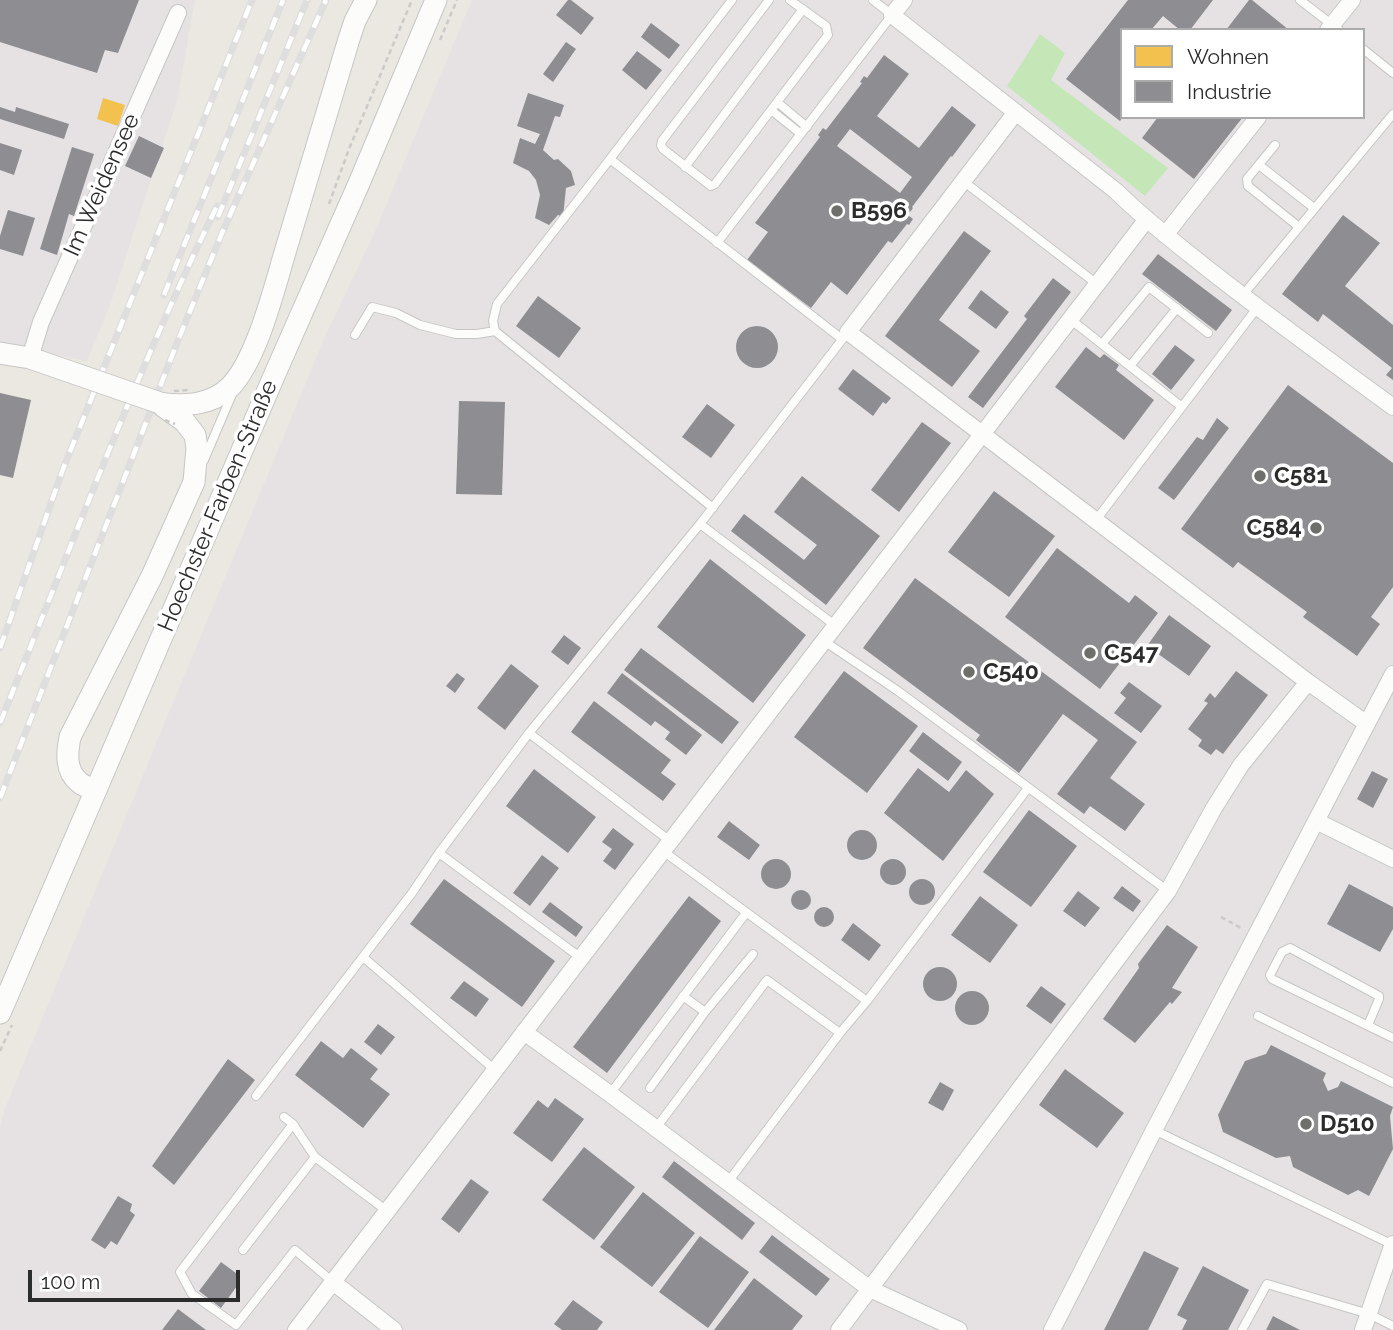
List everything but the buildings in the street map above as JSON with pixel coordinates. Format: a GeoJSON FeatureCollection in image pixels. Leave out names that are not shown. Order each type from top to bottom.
{"type":"FeatureCollection","features":[{"type":"Feature","properties":{"kind":"main road"},"geometry":{"type":"LineString","coordinates":[[0,353],[30,358],[180,410],[222,394],[246,364],[265,318],[349,39],[366,0]]}},
{"type":"Feature","properties":{"kind":"main road"},"geometry":{"type":"LineString","coordinates":[[418,0],[423,15],[423,32]]}},
{"type":"Feature","properties":{"kind":"main road","name":"Hoechster-Farben-Straße"},"geometry":{"type":"LineString","coordinates":[[0,1013],[436,0]]}},
{"type":"Feature","properties":{"kind":"main road"},"geometry":{"type":"LineString","coordinates":[[95,790],[79,783],[72,774],[67,753],[70,737],[152,576],[194,481],[197,441],[180,410]]}},
{"type":"Feature","properties":{"kind":"street"},"geometry":{"type":"LineString","coordinates":[[904,0],[892,15],[1116,191],[1165,235],[1257,308],[1393,407]]}},
{"type":"Feature","properties":{"kind":"street"},"geometry":{"type":"LineString","coordinates":[[1333,28],[1352,0]]}},
{"type":"Feature","properties":{"kind":"street","name":"Im Weidensee"},"geometry":{"type":"LineString","coordinates":[[30,358],[41,322],[178,13]]}},
{"type":"Feature","properties":{"kind":"street"},"geometry":{"type":"LineString","coordinates":[[1016,113],[845,335],[983,433],[1308,682],[1367,724]]}},
{"type":"Feature","properties":{"kind":"street"},"geometry":{"type":"LineString","coordinates":[[1165,235],[1256,119]]}},
{"type":"Feature","properties":{"kind":"street"},"geometry":{"type":"LineString","coordinates":[[296,1330],[1147,219]]}},
{"type":"Feature","properties":{"kind":"street"},"geometry":{"type":"LineString","coordinates":[[1052,1330],[1393,674]]}},
{"type":"Feature","properties":{"kind":"street"},"geometry":{"type":"LineString","coordinates":[[839,1330],[1168,891],[1241,765],[1308,682]]}},
{"type":"Feature","properties":{"kind":"street"},"geometry":{"type":"LineString","coordinates":[[1316,821],[1393,859]]}},
{"type":"Feature","properties":{"kind":"street"},"geometry":{"type":"LineString","coordinates":[[524,1032],[870,1289],[959,1330]]}},
{"type":"Feature","properties":{"kind":"street"},"geometry":{"type":"LineString","coordinates":[[1363,1330],[1393,1244]]}},
{"type":"Feature","properties":{"kind":"street"},"geometry":{"type":"LineString","coordinates":[[333,1282],[394,1330]]}},
{"type":"Feature","properties":{"kind":"lane"},"geometry":{"type":"LineString","coordinates":[[713,508],[495,331],[493,321],[497,304],[732,0]]}},
{"type":"Feature","properties":{"kind":"lane"},"geometry":{"type":"LineString","coordinates":[[769,0],[662,141],[663,149],[711,186],[828,35],[826,26],[790,0]]}},
{"type":"Feature","properties":{"kind":"lane"},"geometry":{"type":"LineString","coordinates":[[717,243],[892,15],[873,0]]}},
{"type":"Feature","properties":{"kind":"lane"},"geometry":{"type":"LineString","coordinates":[[1300,0],[1333,28]]}},
{"type":"Feature","properties":{"kind":"lane"},"geometry":{"type":"LineString","coordinates":[[685,167],[803,9]]}},
{"type":"Feature","properties":{"kind":"lane"},"geometry":{"type":"LineString","coordinates":[[1365,51],[1393,72]]}},
{"type":"Feature","properties":{"kind":"lane"},"geometry":{"type":"LineString","coordinates":[[774,106],[807,127]]}},
{"type":"Feature","properties":{"kind":"lane"},"geometry":{"type":"LineString","coordinates":[[774,106],[801,134]]}},
{"type":"Feature","properties":{"kind":"lane"},"geometry":{"type":"LineString","coordinates":[[1242,296],[1393,114]]}},
{"type":"Feature","properties":{"kind":"lane"},"geometry":{"type":"LineString","coordinates":[[1275,145],[1247,179],[1248,186],[1299,227]]}},
{"type":"Feature","properties":{"kind":"lane"},"geometry":{"type":"LineString","coordinates":[[256,1096],[412,893],[529,733],[701,524],[845,335],[717,243],[610,159]]}},
{"type":"Feature","properties":{"kind":"lane"},"geometry":{"type":"LineString","coordinates":[[1259,165],[1314,208]]}},
{"type":"Feature","properties":{"kind":"lane"},"geometry":{"type":"LineString","coordinates":[[963,181],[1097,284]]}},
{"type":"Feature","properties":{"kind":"lane"},"geometry":{"type":"LineString","coordinates":[[1102,344],[1149,287],[1208,333]]}},
{"type":"Feature","properties":{"kind":"lane"},"geometry":{"type":"LineString","coordinates":[[355,335],[372,307],[396,313],[420,325],[456,334],[495,331]]}},
{"type":"Feature","properties":{"kind":"lane"},"geometry":{"type":"LineString","coordinates":[[1130,366],[1177,308]]}},
{"type":"Feature","properties":{"kind":"lane"},"geometry":{"type":"LineString","coordinates":[[1096,520],[1257,308]]}},
{"type":"Feature","properties":{"kind":"lane"},"geometry":{"type":"LineString","coordinates":[[1070,319],[1182,407]]}},
{"type":"Feature","properties":{"kind":"lane"},"geometry":{"type":"LineString","coordinates":[[194,481],[246,364]]}},
{"type":"Feature","properties":{"kind":"lane"},"geometry":{"type":"LineString","coordinates":[[701,524],[836,626]]}},
{"type":"Feature","properties":{"kind":"lane"},"geometry":{"type":"LineString","coordinates":[[824,640],[898,691],[1168,891]]}},
{"type":"Feature","properties":{"kind":"lane"},"geometry":{"type":"LineString","coordinates":[[529,733],[746,913],[866,1001]]}},
{"type":"Feature","properties":{"kind":"lane"},"geometry":{"type":"LineString","coordinates":[[728,1182],[1028,788]]}},
{"type":"Feature","properties":{"kind":"lane"},"geometry":{"type":"LineString","coordinates":[[439,853],[581,958]]}},
{"type":"Feature","properties":{"kind":"lane"},"geometry":{"type":"LineString","coordinates":[[610,1094],[746,913]]}},
{"type":"Feature","properties":{"kind":"lane"},"geometry":{"type":"LineString","coordinates":[[1368,1025],[1379,996],[1290,948],[1282,951],[1270,975],[1272,979],[1393,1038]]}},
{"type":"Feature","properties":{"kind":"lane"},"geometry":{"type":"LineString","coordinates":[[650,1088],[705,1012],[753,954]]}},
{"type":"Feature","properties":{"kind":"lane"},"geometry":{"type":"LineString","coordinates":[[363,957],[495,1070]]}},
{"type":"Feature","properties":{"kind":"lane"},"geometry":{"type":"LineString","coordinates":[[656,1128],[767,980],[840,1033]]}},
{"type":"Feature","properties":{"kind":"lane"},"geometry":{"type":"LineString","coordinates":[[683,996],[705,1012]]}},
{"type":"Feature","properties":{"kind":"lane"},"geometry":{"type":"LineString","coordinates":[[1258,1016],[1393,1083]]}},
{"type":"Feature","properties":{"kind":"lane"},"geometry":{"type":"LineString","coordinates":[[284,1117],[293,1124],[314,1157],[387,1211]]}},
{"type":"Feature","properties":{"kind":"lane"},"geometry":{"type":"LineString","coordinates":[[293,1124],[180,1272],[192,1294],[236,1325],[295,1250],[333,1282]]}},
{"type":"Feature","properties":{"kind":"lane"},"geometry":{"type":"LineString","coordinates":[[1154,1130],[1393,1244]]}},
{"type":"Feature","properties":{"kind":"lane"},"geometry":{"type":"LineString","coordinates":[[243,1250],[314,1157]]}},
{"type":"Feature","properties":{"kind":"lane"},"geometry":{"type":"LineString","coordinates":[[1242,1330],[1266,1284],[1369,1314],[1393,1326]]}},
{"type":"Feature","properties":{"kind":"path"},"geometry":{"type":"LineString","coordinates":[[1221,917],[1243,929]]}},
{"type":"Feature","properties":{"kind":"shaded area"},"geometry":{"type":"Polygon","coordinates":[[[0,0],[195,0],[177,101],[110,305],[87,361],[0,344],[0,0]]]}},
{"type":"Feature","properties":{"kind":"shaded area"},"geometry":{"type":"Polygon","coordinates":[[[472,0],[1393,0],[1393,1330],[0,1330],[0,1127],[5,1108],[326,334],[374,234],[472,0]]]}},
{"type":"Feature","properties":{"kind":"green space"},"geometry":{"type":"Polygon","coordinates":[[[1040,34],[1065,53],[1051,80],[1168,168],[1145,196],[1007,86],[1040,34]]]}},
{"type":"Feature","properties":{"kind":"railway"},"geometry":{"type":"LineString","coordinates":[[0,648],[63,469],[252,0]]}},
{"type":"Feature","properties":{"kind":"railway"},"geometry":{"type":"LineString","coordinates":[[164,295],[283,0]]}},
{"type":"Feature","properties":{"kind":"railway"},"geometry":{"type":"LineString","coordinates":[[218,217],[307,0]]}},
{"type":"Feature","properties":{"kind":"railway"},"geometry":{"type":"LineString","coordinates":[[0,798],[177,343],[222,233],[326,0]]}},
{"type":"Feature","properties":{"kind":"railway"},"geometry":{"type":"LineString","coordinates":[[0,723],[158,333],[217,206]]}},
{"type":"Feature","properties":{"kind":"place","name":"B596"},"geometry":{"type":"Point","coordinates":[837,211]}},
{"type":"Feature","properties":{"kind":"place","name":"C581"},"geometry":{"type":"Point","coordinates":[1260,476]}},
{"type":"Feature","properties":{"kind":"place","name":"C584"},"geometry":{"type":"Point","coordinates":[1316,528]}},
{"type":"Feature","properties":{"kind":"place","name":"C547"},"geometry":{"type":"Point","coordinates":[1090,653]}},
{"type":"Feature","properties":{"kind":"place","name":"C540"},"geometry":{"type":"Point","coordinates":[969,672]}},
{"type":"Feature","properties":{"kind":"place","name":"D510"},"geometry":{"type":"Point","coordinates":[1306,1124]}}]}
